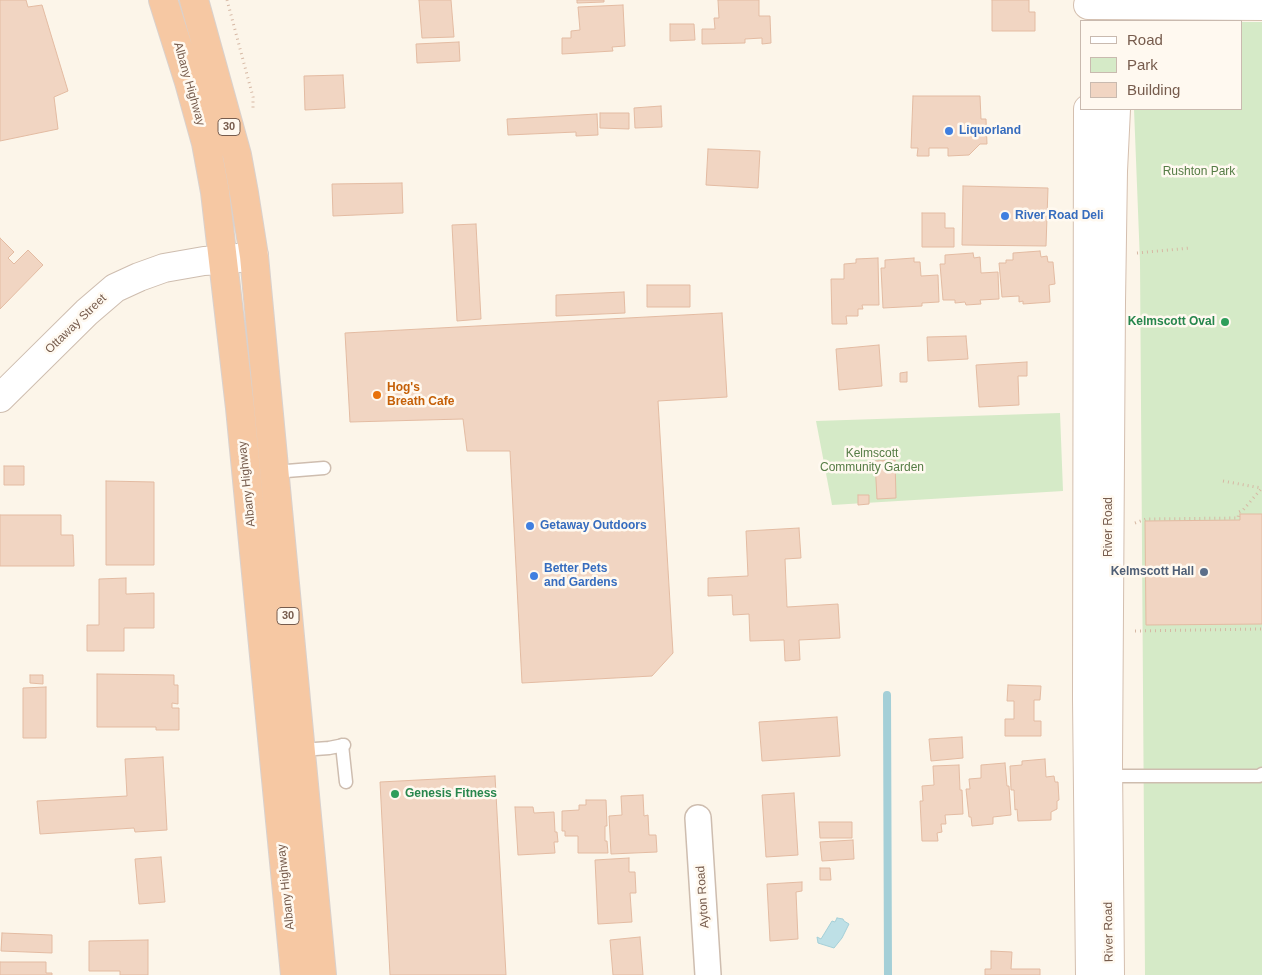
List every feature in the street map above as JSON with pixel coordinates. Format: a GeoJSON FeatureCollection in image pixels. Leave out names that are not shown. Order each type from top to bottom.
{"type":"FeatureCollection","features":[{"type":"Feature","properties":{"kind":"highway","name":"Albany Highway"},"geometry":{"type":"LineString","coordinates":[[163,0],[190,82],[206,143],[215,192],[241,418],[295,975]]}},
{"type":"Feature","properties":{"kind":"highway","name":"30"},"geometry":{"type":"LineString","coordinates":[[194,0],[237,155],[254,256],[322,975]]}},
{"type":"Feature","properties":{"kind":"main road"},"geometry":{"type":"LineString","coordinates":[[1088,9],[1262,6]]}},
{"type":"Feature","properties":{"kind":"main road","name":"River Road"},"geometry":{"type":"LineString","coordinates":[[1088,110],[1087,699],[1090,975]]}},
{"type":"Feature","properties":{"kind":"main road","name":"River Road"},"geometry":{"type":"LineString","coordinates":[[1110,975],[1108,776],[1110,302],[1116,110]]}},
{"type":"Feature","properties":{"kind":"main road","name":"Ottaway Street"},"geometry":{"type":"LineString","coordinates":[[0,398],[114,288],[139,276],[164,268],[204,261],[254,256]]}},
{"type":"Feature","properties":{"kind":"street","name":"Ayton Road"},"geometry":{"type":"LineString","coordinates":[[698,818],[708,975]]}},
{"type":"Feature","properties":{"kind":"lane"},"geometry":{"type":"LineString","coordinates":[[274,472],[324,468]]}},
{"type":"Feature","properties":{"kind":"lane"},"geometry":{"type":"LineString","coordinates":[[301,750],[343,745],[346,782]]}},
{"type":"Feature","properties":{"kind":"lane"},"geometry":{"type":"LineString","coordinates":[[1108,776],[1259,776],[1262,774]]}},
{"type":"Feature","properties":{"kind":"path"},"geometry":{"type":"LineString","coordinates":[[1132,254],[1190,248]]}},
{"type":"Feature","properties":{"kind":"path"},"geometry":{"type":"LineString","coordinates":[[1223,481],[1262,488]]}},
{"type":"Feature","properties":{"kind":"path"},"geometry":{"type":"LineString","coordinates":[[1132,524],[1146,519],[1238,518],[1239,512],[1243,510],[1262,488]]}},
{"type":"Feature","properties":{"kind":"path"},"geometry":{"type":"LineString","coordinates":[[1132,631],[1262,629]]}},
{"type":"Feature","properties":{"kind":"green space","name":"Rushton Park"},"geometry":{"type":"Polygon","coordinates":[[[1242,22],[1262,22],[1262,975],[1145,975],[1140,262],[1134,110],[1242,110],[1242,22]]]}},
{"type":"Feature","properties":{"kind":"green space","name":"Kelmscott Community Garden"},"geometry":{"type":"Polygon","coordinates":[[[1060,413],[1063,491],[832,505],[816,421],[1060,413]]]}},
{"type":"Feature","properties":{"kind":"water"},"geometry":{"type":"Polygon","coordinates":[[[837,918],[843,919],[849,924],[842,938],[834,948],[818,943],[817,937],[821,939],[832,921],[835,922],[837,918]]]}},
{"type":"Feature","properties":{"kind":"building"},"geometry":{"type":"Polygon","coordinates":[[[0,0],[26,0],[28,7],[42,5],[68,91],[54,97],[58,129],[0,141],[0,0]]]}},
{"type":"Feature","properties":{"kind":"building"},"geometry":{"type":"Polygon","coordinates":[[[419,0],[451,0],[454,37],[422,38],[419,0]]]}},
{"type":"Feature","properties":{"kind":"building"},"geometry":{"type":"Polygon","coordinates":[[[577,0],[604,0],[604,2],[577,3],[577,0]]]}},
{"type":"Feature","properties":{"kind":"building"},"geometry":{"type":"Polygon","coordinates":[[[718,0],[759,0],[759,16],[770,16],[771,43],[762,44],[762,38],[745,39],[745,43],[702,44],[702,29],[715,29],[714,18],[719,18],[718,0]]]}},
{"type":"Feature","properties":{"kind":"building"},"geometry":{"type":"Polygon","coordinates":[[[992,0],[1029,0],[1029,12],[1035,12],[1035,31],[992,31],[992,0]]]}},
{"type":"Feature","properties":{"kind":"building"},"geometry":{"type":"Polygon","coordinates":[[[623,5],[625,46],[612,47],[613,51],[562,54],[562,38],[571,38],[571,31],[580,30],[578,7],[623,5]]]}},
{"type":"Feature","properties":{"kind":"building"},"geometry":{"type":"Polygon","coordinates":[[[670,24],[694,24],[695,40],[670,41],[670,24]]]}},
{"type":"Feature","properties":{"kind":"building"},"geometry":{"type":"Polygon","coordinates":[[[459,42],[460,61],[417,63],[416,44],[459,42]]]}},
{"type":"Feature","properties":{"kind":"building"},"geometry":{"type":"Polygon","coordinates":[[[343,75],[345,108],[305,110],[304,76],[343,75]]]}},
{"type":"Feature","properties":{"kind":"building","name":"Liquorland"},"geometry":{"type":"Polygon","coordinates":[[[913,96],[980,96],[981,119],[986,119],[987,144],[980,144],[969,155],[948,156],[948,148],[929,148],[929,156],[917,156],[918,148],[911,148],[913,96]]]}},
{"type":"Feature","properties":{"kind":"building"},"geometry":{"type":"Polygon","coordinates":[[[661,106],[662,127],[635,128],[634,108],[661,106]]]}},
{"type":"Feature","properties":{"kind":"building"},"geometry":{"type":"Polygon","coordinates":[[[600,113],[629,113],[629,129],[600,128],[600,113]]]}},
{"type":"Feature","properties":{"kind":"building"},"geometry":{"type":"Polygon","coordinates":[[[597,114],[598,135],[576,136],[576,132],[508,135],[507,119],[597,114]]]}},
{"type":"Feature","properties":{"kind":"building"},"geometry":{"type":"Polygon","coordinates":[[[708,149],[760,151],[758,188],[706,185],[708,149]]]}},
{"type":"Feature","properties":{"kind":"building"},"geometry":{"type":"Polygon","coordinates":[[[402,183],[403,213],[333,216],[332,184],[402,183]]]}},
{"type":"Feature","properties":{"kind":"building","name":"River Road Deli"},"geometry":{"type":"Polygon","coordinates":[[[963,186],[1048,188],[1046,246],[962,245],[963,186]]]}},
{"type":"Feature","properties":{"kind":"building"},"geometry":{"type":"Polygon","coordinates":[[[922,213],[945,213],[945,228],[954,228],[954,247],[922,247],[922,213]]]}},
{"type":"Feature","properties":{"kind":"building"},"geometry":{"type":"Polygon","coordinates":[[[476,224],[481,319],[457,321],[452,225],[476,224]]]}},
{"type":"Feature","properties":{"kind":"building"},"geometry":{"type":"Polygon","coordinates":[[[0,238],[14,252],[8,258],[14,264],[28,250],[43,265],[0,309],[0,238]]]}},
{"type":"Feature","properties":{"kind":"building"},"geometry":{"type":"Polygon","coordinates":[[[1040,251],[1041,257],[1047,256],[1048,262],[1053,262],[1055,284],[1049,285],[1050,302],[1023,304],[1023,301],[1019,302],[1019,296],[1002,297],[999,263],[1013,260],[1013,253],[1040,251]]]}},
{"type":"Feature","properties":{"kind":"building"},"geometry":{"type":"Polygon","coordinates":[[[973,253],[974,258],[980,257],[981,273],[998,272],[999,299],[980,300],[981,304],[966,305],[965,302],[955,303],[955,300],[943,300],[940,264],[945,264],[945,255],[973,253]]]}},
{"type":"Feature","properties":{"kind":"building"},"geometry":{"type":"Polygon","coordinates":[[[878,258],[879,305],[862,305],[863,309],[858,309],[858,316],[846,316],[847,324],[832,324],[831,279],[844,279],[844,264],[856,263],[856,259],[878,258]]]}},
{"type":"Feature","properties":{"kind":"building"},"geometry":{"type":"Polygon","coordinates":[[[914,258],[914,262],[920,262],[921,276],[938,275],[939,302],[922,303],[922,306],[883,308],[881,268],[885,268],[885,260],[914,258]]]}},
{"type":"Feature","properties":{"kind":"building"},"geometry":{"type":"Polygon","coordinates":[[[647,285],[690,285],[690,307],[647,307],[647,285]]]}},
{"type":"Feature","properties":{"kind":"building"},"geometry":{"type":"Polygon","coordinates":[[[624,292],[625,313],[556,316],[556,295],[624,292]]]}},
{"type":"Feature","properties":{"kind":"building"},"geometry":{"type":"Polygon","coordinates":[[[722,313],[727,397],[658,401],[673,653],[652,676],[522,683],[510,451],[467,451],[463,419],[350,422],[345,333],[722,313]]]}},
{"type":"Feature","properties":{"kind":"building"},"geometry":{"type":"Polygon","coordinates":[[[966,336],[968,359],[928,361],[927,337],[966,336]]]}},
{"type":"Feature","properties":{"kind":"building"},"geometry":{"type":"Polygon","coordinates":[[[879,345],[882,386],[839,390],[836,349],[879,345]]]}},
{"type":"Feature","properties":{"kind":"building"},"geometry":{"type":"Polygon","coordinates":[[[1027,362],[1027,376],[1018,376],[1019,405],[979,407],[976,365],[1027,362]]]}},
{"type":"Feature","properties":{"kind":"building"},"geometry":{"type":"Polygon","coordinates":[[[907,372],[907,382],[900,382],[900,373],[907,372]]]}},
{"type":"Feature","properties":{"kind":"building"},"geometry":{"type":"Polygon","coordinates":[[[895,460],[896,498],[877,499],[875,461],[895,460]]]}},
{"type":"Feature","properties":{"kind":"building"},"geometry":{"type":"Polygon","coordinates":[[[4,466],[24,466],[24,485],[4,485],[4,466]]]}},
{"type":"Feature","properties":{"kind":"building"},"geometry":{"type":"Polygon","coordinates":[[[106,481],[154,482],[154,565],[106,565],[106,481]]]}},
{"type":"Feature","properties":{"kind":"building"},"geometry":{"type":"Polygon","coordinates":[[[858,495],[869,495],[869,504],[858,505],[858,495]]]}},
{"type":"Feature","properties":{"kind":"building","name":"Kelmscott Hall"},"geometry":{"type":"Polygon","coordinates":[[[1240,514],[1262,514],[1262,624],[1146,625],[1145,521],[1240,520],[1240,514]]]}},
{"type":"Feature","properties":{"kind":"building"},"geometry":{"type":"Polygon","coordinates":[[[0,515],[61,515],[61,535],[73,535],[74,566],[0,566],[0,515]]]}},
{"type":"Feature","properties":{"kind":"building"},"geometry":{"type":"Polygon","coordinates":[[[799,528],[801,558],[785,559],[787,607],[838,604],[840,638],[799,640],[800,660],[785,661],[784,640],[750,641],[749,614],[733,615],[732,595],[708,596],[708,578],[748,576],[746,531],[799,528]]]}},
{"type":"Feature","properties":{"kind":"building"},"geometry":{"type":"Polygon","coordinates":[[[126,578],[126,594],[154,593],[154,628],[124,628],[124,651],[87,651],[87,625],[99,625],[99,579],[126,578]]]}},
{"type":"Feature","properties":{"kind":"building"},"geometry":{"type":"Polygon","coordinates":[[[97,674],[174,675],[174,685],[178,685],[178,704],[172,703],[172,708],[179,708],[179,730],[156,730],[156,727],[97,727],[97,674]]]}},
{"type":"Feature","properties":{"kind":"building"},"geometry":{"type":"Polygon","coordinates":[[[30,675],[43,675],[43,684],[30,683],[30,675]]]}},
{"type":"Feature","properties":{"kind":"building"},"geometry":{"type":"Polygon","coordinates":[[[1008,685],[1041,686],[1040,700],[1034,700],[1034,721],[1041,721],[1041,736],[1005,736],[1005,719],[1014,719],[1014,701],[1007,701],[1008,685]]]}},
{"type":"Feature","properties":{"kind":"building"},"geometry":{"type":"Polygon","coordinates":[[[46,687],[46,738],[23,738],[23,688],[46,687]]]}},
{"type":"Feature","properties":{"kind":"building"},"geometry":{"type":"Polygon","coordinates":[[[837,717],[840,756],[762,761],[759,722],[837,717]]]}},
{"type":"Feature","properties":{"kind":"building"},"geometry":{"type":"Polygon","coordinates":[[[962,737],[963,758],[931,761],[929,739],[962,737]]]}},
{"type":"Feature","properties":{"kind":"building"},"geometry":{"type":"Polygon","coordinates":[[[163,757],[167,830],[135,832],[134,828],[40,834],[37,801],[127,796],[125,759],[163,757]]]}},
{"type":"Feature","properties":{"kind":"building"},"geometry":{"type":"Polygon","coordinates":[[[1045,759],[1046,777],[1054,776],[1055,782],[1058,782],[1059,800],[1057,801],[1057,809],[1051,812],[1051,820],[1018,821],[1017,809],[1015,810],[1014,790],[1011,790],[1010,766],[1022,765],[1022,761],[1045,759]]]}},
{"type":"Feature","properties":{"kind":"building"},"geometry":{"type":"Polygon","coordinates":[[[1005,763],[1011,815],[993,817],[993,824],[972,826],[971,817],[969,817],[966,789],[970,789],[969,779],[981,778],[981,765],[1005,763]]]}},
{"type":"Feature","properties":{"kind":"building"},"geometry":{"type":"Polygon","coordinates":[[[959,765],[963,814],[945,815],[946,824],[941,824],[942,832],[937,833],[938,841],[922,841],[920,801],[923,801],[922,786],[934,785],[933,766],[959,765]]]}},
{"type":"Feature","properties":{"kind":"building"},"geometry":{"type":"Polygon","coordinates":[[[495,776],[506,975],[390,975],[380,782],[495,776]]]}},
{"type":"Feature","properties":{"kind":"building"},"geometry":{"type":"Polygon","coordinates":[[[794,793],[798,855],[766,857],[762,795],[794,793]]]}},
{"type":"Feature","properties":{"kind":"building"},"geometry":{"type":"Polygon","coordinates":[[[643,795],[644,816],[648,815],[649,835],[656,835],[657,852],[611,854],[609,816],[622,815],[621,796],[643,795]]]}},
{"type":"Feature","properties":{"kind":"building"},"geometry":{"type":"Polygon","coordinates":[[[586,800],[606,800],[607,826],[605,826],[605,841],[607,841],[608,853],[578,853],[578,836],[565,836],[565,831],[562,831],[562,811],[579,810],[579,805],[586,805],[586,800]]]}},
{"type":"Feature","properties":{"kind":"building"},"geometry":{"type":"Polygon","coordinates":[[[515,807],[533,807],[534,813],[554,812],[555,832],[557,832],[558,842],[554,842],[555,853],[518,855],[515,807]]]}},
{"type":"Feature","properties":{"kind":"building"},"geometry":{"type":"Polygon","coordinates":[[[819,822],[852,822],[852,838],[820,838],[819,822]]]}},
{"type":"Feature","properties":{"kind":"building"},"geometry":{"type":"Polygon","coordinates":[[[853,840],[854,859],[822,861],[820,842],[853,840]]]}},
{"type":"Feature","properties":{"kind":"building"},"geometry":{"type":"Polygon","coordinates":[[[161,857],[165,902],[139,904],[135,859],[161,857]]]}},
{"type":"Feature","properties":{"kind":"building"},"geometry":{"type":"Polygon","coordinates":[[[629,858],[629,872],[635,872],[636,893],[630,893],[632,922],[598,924],[595,860],[629,858]]]}},
{"type":"Feature","properties":{"kind":"building"},"geometry":{"type":"Polygon","coordinates":[[[820,868],[830,868],[831,880],[820,880],[820,868]]]}},
{"type":"Feature","properties":{"kind":"building"},"geometry":{"type":"Polygon","coordinates":[[[802,882],[802,891],[796,892],[798,939],[770,941],[767,884],[802,882]]]}},
{"type":"Feature","properties":{"kind":"building"},"geometry":{"type":"Polygon","coordinates":[[[2,933],[52,935],[52,953],[1,951],[2,933]]]}},
{"type":"Feature","properties":{"kind":"building"},"geometry":{"type":"Polygon","coordinates":[[[640,937],[643,975],[613,975],[610,940],[640,937]]]}},
{"type":"Feature","properties":{"kind":"building"},"geometry":{"type":"Polygon","coordinates":[[[148,940],[148,975],[120,975],[120,971],[89,971],[89,941],[148,940]]]}},
{"type":"Feature","properties":{"kind":"building"},"geometry":{"type":"Polygon","coordinates":[[[991,951],[1012,952],[1011,969],[1040,969],[1040,975],[985,975],[985,969],[991,969],[991,951]]]}},
{"type":"Feature","properties":{"kind":"building"},"geometry":{"type":"Polygon","coordinates":[[[0,962],[46,962],[46,973],[52,973],[52,975],[0,975],[0,962]]]}},
{"type":"Feature","properties":{"kind":"waterway"},"geometry":{"type":"LineString","coordinates":[[887,695],[888,975]]}},
{"type":"Feature","properties":{"kind":"place","name":"Liquorland"},"geometry":{"type":"Point","coordinates":[949,131]}},
{"type":"Feature","properties":{"kind":"place","name":"River Road Deli"},"geometry":{"type":"Point","coordinates":[1005,216]}},
{"type":"Feature","properties":{"kind":"place","name":"Kelmscott Oval"},"geometry":{"type":"Point","coordinates":[1225,322]}},
{"type":"Feature","properties":{"kind":"place","name":"Hog's Breath Cafe"},"geometry":{"type":"Point","coordinates":[377,395]}},
{"type":"Feature","properties":{"kind":"place","name":"Getaway Outdoors"},"geometry":{"type":"Point","coordinates":[530,526]}},
{"type":"Feature","properties":{"kind":"place","name":"Kelmscott Hall"},"geometry":{"type":"Point","coordinates":[1204,572]}},
{"type":"Feature","properties":{"kind":"place","name":"Better Pets and Gardens"},"geometry":{"type":"Point","coordinates":[534,576]}},
{"type":"Feature","properties":{"kind":"place","name":"Genesis Fitness"},"geometry":{"type":"Point","coordinates":[395,794]}}]}
